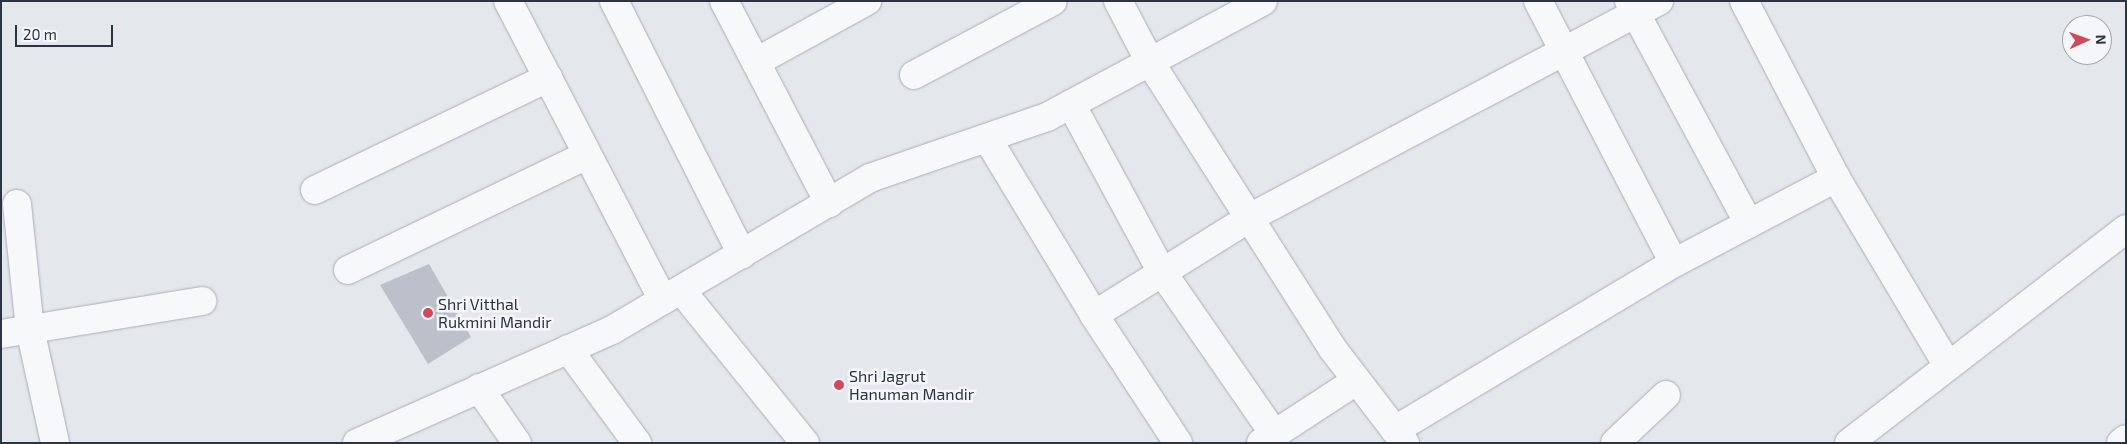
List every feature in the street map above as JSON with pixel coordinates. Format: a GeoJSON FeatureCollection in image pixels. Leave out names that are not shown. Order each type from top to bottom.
{"type":"FeatureCollection","features":[{"type":"Feature","properties":{"kind":"street"},"geometry":{"type":"LineString","coordinates":[[508,1],[588,155],[672,295],[805,443]]}},
{"type":"Feature","properties":{"kind":"street"},"geometry":{"type":"LineString","coordinates":[[614,1],[742,254]]}},
{"type":"Feature","properties":{"kind":"street"},"geometry":{"type":"LineString","coordinates":[[724,1],[829,203]]}},
{"type":"Feature","properties":{"kind":"street"},"geometry":{"type":"LineString","coordinates":[[756,62],[867,1]]}},
{"type":"Feature","properties":{"kind":"street"},"geometry":{"type":"LineString","coordinates":[[914,75],[1053,1]]}},
{"type":"Feature","properties":{"kind":"street"},"geometry":{"type":"LineString","coordinates":[[1118,1],[1150,62],[1249,218],[1356,380],[1400,437],[1674,263],[1836,178]]}},
{"type":"Feature","properties":{"kind":"street"},"geometry":{"type":"LineString","coordinates":[[357,443],[568,350],[672,295],[870,178],[987,138],[1071,104],[1263,1]]}},
{"type":"Feature","properties":{"kind":"street"},"geometry":{"type":"LineString","coordinates":[[1538,1],[1674,263]]}},
{"type":"Feature","properties":{"kind":"street"},"geometry":{"type":"LineString","coordinates":[[1094,315],[1249,218],[1564,52],[1632,8],[1659,1]]}},
{"type":"Feature","properties":{"kind":"street"},"geometry":{"type":"LineString","coordinates":[[1744,1],[1836,178],[1948,366]]}},
{"type":"Feature","properties":{"kind":"street"},"geometry":{"type":"LineString","coordinates":[[1632,8],[1749,224]]}},
{"type":"Feature","properties":{"kind":"street"},"geometry":{"type":"LineString","coordinates":[[315,190],[548,78]]}},
{"type":"Feature","properties":{"kind":"street"},"geometry":{"type":"LineString","coordinates":[[1071,104],[1162,272],[1268,438],[1356,380]]}},
{"type":"Feature","properties":{"kind":"street"},"geometry":{"type":"LineString","coordinates":[[987,138],[1094,315],[1178,443]]}},
{"type":"Feature","properties":{"kind":"street"},"geometry":{"type":"LineString","coordinates":[[348,270],[588,155]]}},
{"type":"Feature","properties":{"kind":"street"},"geometry":{"type":"LineString","coordinates":[[17,204],[30,329],[56,443]]}},
{"type":"Feature","properties":{"kind":"street"},"geometry":{"type":"LineString","coordinates":[[1849,443],[2126,229]]}},
{"type":"Feature","properties":{"kind":"street"},"geometry":{"type":"LineString","coordinates":[[1,334],[202,301]]}},
{"type":"Feature","properties":{"kind":"street"},"geometry":{"type":"LineString","coordinates":[[568,350],[637,443]]}},
{"type":"Feature","properties":{"kind":"street"},"geometry":{"type":"LineString","coordinates":[[479,388],[517,443]]}},
{"type":"Feature","properties":{"kind":"street"},"geometry":{"type":"LineString","coordinates":[[1615,443],[1666,395]]}},
{"type":"Feature","properties":{"kind":"street"},"geometry":{"type":"LineString","coordinates":[[2121,443],[2126,439]]}},
{"type":"Feature","properties":{"kind":"building","name":"Shri Vitthal Rukmini Mandir"},"geometry":{"type":"Polygon","coordinates":[[[429,264],[471,337],[428,364],[380,285],[429,264]]]}},
{"type":"Feature","properties":{"kind":"place","name":"Shri Vitthal Rukmini Mandir"},"geometry":{"type":"Point","coordinates":[428,313]}},
{"type":"Feature","properties":{"kind":"place","name":"Shri Jagrut Hanuman Mandir"},"geometry":{"type":"Point","coordinates":[839,385]}}]}
